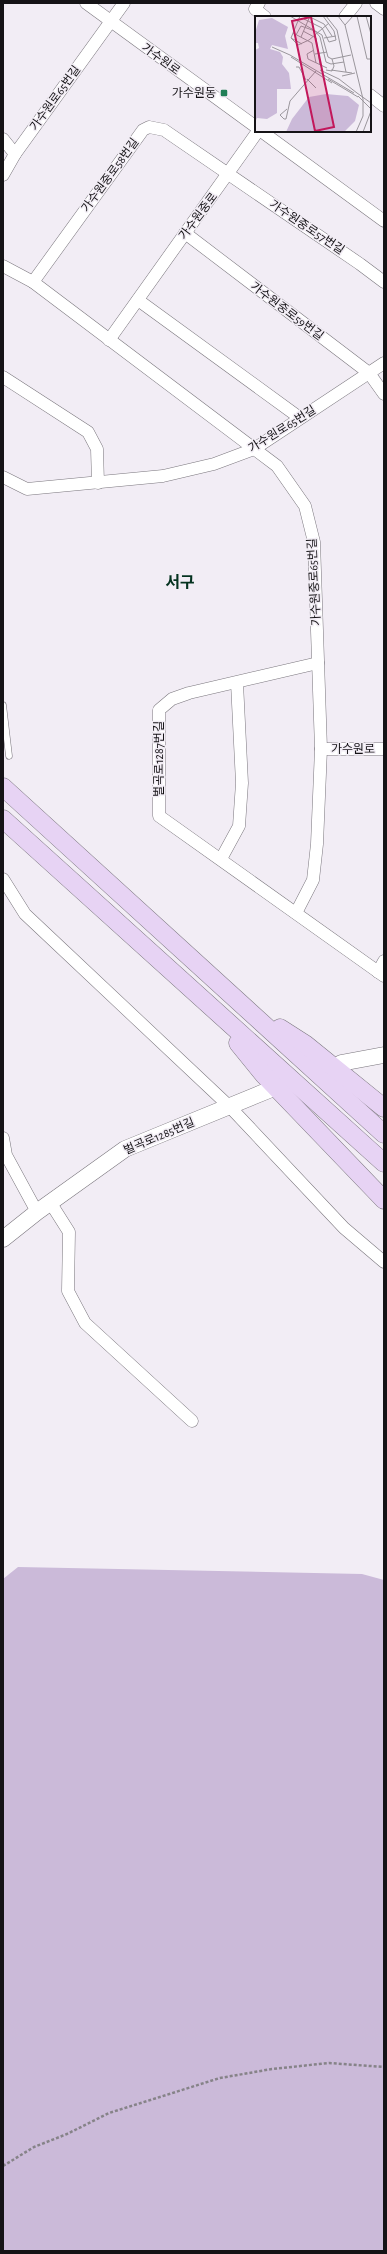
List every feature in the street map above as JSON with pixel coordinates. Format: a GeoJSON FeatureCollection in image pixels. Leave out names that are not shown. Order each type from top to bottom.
{"type":"FeatureCollection","features":[{"type":"Feature","properties":{"kind":"main road"},"geometry":{"type":"LineString","coordinates":[[3,787],[384,1134]]}},
{"type":"Feature","properties":{"kind":"main road"},"geometry":{"type":"LineString","coordinates":[[3,819],[384,1162]]}},
{"type":"Feature","properties":{"kind":"main road"},"geometry":{"type":"LineString","coordinates":[[233,996],[305,1044],[384,1108]]}},
{"type":"Feature","properties":{"kind":"main road"},"geometry":{"type":"LineString","coordinates":[[204,1000],[264,1075],[384,1200]]}},
{"type":"Feature","properties":{"kind":"street","name":"가수원로"},"geometry":{"type":"LineString","coordinates":[[86,3],[255,127]]}},
{"type":"Feature","properties":{"kind":"street","name":"가수원로65번길"},"geometry":{"type":"LineString","coordinates":[[3,175],[15,154],[124,3]]}},
{"type":"Feature","properties":{"kind":"street"},"geometry":{"type":"LineString","coordinates":[[260,3],[255,9],[264,16]]}},
{"type":"Feature","properties":{"kind":"street"},"geometry":{"type":"LineString","coordinates":[[346,16],[356,3]]}},
{"type":"Feature","properties":{"kind":"street"},"geometry":{"type":"LineString","coordinates":[[376,3],[384,9]]}},
{"type":"Feature","properties":{"kind":"street"},"geometry":{"type":"LineString","coordinates":[[371,96],[384,106]]}},
{"type":"Feature","properties":{"kind":"street","name":"가수원중로58번길"},"geometry":{"type":"LineString","coordinates":[[32,282],[143,130],[149,127],[164,130],[229,174]]}},
{"type":"Feature","properties":{"kind":"street","name":"가수원중로"},"geometry":{"type":"LineString","coordinates":[[109,340],[185,232],[259,132]]}},
{"type":"Feature","properties":{"kind":"street"},"geometry":{"type":"LineString","coordinates":[[261,132],[384,221]]}},
{"type":"Feature","properties":{"kind":"street"},"geometry":{"type":"LineString","coordinates":[[3,139],[15,154]]}},
{"type":"Feature","properties":{"kind":"street","name":"가수원중로57번길"},"geometry":{"type":"LineString","coordinates":[[229,174],[384,282]]}},
{"type":"Feature","properties":{"kind":"street","name":"가수원중로59번길"},"geometry":{"type":"LineString","coordinates":[[185,232],[369,373],[384,394]]}},
{"type":"Feature","properties":{"kind":"street"},"geometry":{"type":"LineString","coordinates":[[3,266],[32,282],[109,340]]}},
{"type":"Feature","properties":{"kind":"street"},"geometry":{"type":"LineString","coordinates":[[138,300],[300,418]]}},
{"type":"Feature","properties":{"kind":"street","name":"가수원중로65번길"},"geometry":{"type":"LineString","coordinates":[[109,340],[277,466],[304,506],[314,542],[321,749],[317,844],[313,880],[296,913]]}},
{"type":"Feature","properties":{"kind":"street","name":"가수원로65번길"},"geometry":{"type":"LineString","coordinates":[[3,477],[27,489],[163,476],[214,464],[254,449],[384,363]]}},
{"type":"Feature","properties":{"kind":"street"},"geometry":{"type":"LineString","coordinates":[[3,377],[88,432],[97,449],[98,483]]}},
{"type":"Feature","properties":{"kind":"street","name":"벌곡로1287번길"},"geometry":{"type":"LineString","coordinates":[[318,663],[189,693],[172,699],[159,710],[159,816],[180,833],[220,859],[381,974]]}},
{"type":"Feature","properties":{"kind":"street"},"geometry":{"type":"LineString","coordinates":[[220,859],[239,826],[242,783],[237,683]]}},
{"type":"Feature","properties":{"kind":"street","name":"가수원로"},"geometry":{"type":"LineString","coordinates":[[321,749],[384,749]]}},
{"type":"Feature","properties":{"kind":"street"},"geometry":{"type":"LineString","coordinates":[[3,879],[25,914],[230,1107],[344,1228],[384,1262]]}},
{"type":"Feature","properties":{"kind":"street"},"geometry":{"type":"LineString","coordinates":[[381,974],[384,961]]}},
{"type":"Feature","properties":{"kind":"street"},"geometry":{"type":"LineString","coordinates":[[342,1063],[384,1055]]}},
{"type":"Feature","properties":{"kind":"street","name":"벌곡로1285번길"},"geometry":{"type":"LineString","coordinates":[[3,1239],[50,1202],[125,1149],[269,1090]]}},
{"type":"Feature","properties":{"kind":"street"},"geometry":{"type":"LineString","coordinates":[[3,1138],[6,1155],[37,1212]]}},
{"type":"Feature","properties":{"kind":"street"},"geometry":{"type":"LineString","coordinates":[[50,1202],[69,1232],[68,1291],[85,1323],[192,1421]]}},
{"type":"Feature","properties":{"kind":"lane"},"geometry":{"type":"LineString","coordinates":[[3,705],[9,756]]}},
{"type":"Feature","properties":{"kind":"path"},"geometry":{"type":"LineString","coordinates":[[3,2166],[34,2147],[67,2134],[109,2113],[220,2078],[272,2069],[329,2063],[384,2067]]}},
{"type":"Feature","properties":{"kind":"shaded area"},"geometry":{"type":"Polygon","coordinates":[[[18,1567],[362,1574],[384,1580],[384,2251],[3,2251],[3,1579],[18,1567]]]}},
{"type":"Feature","properties":{"kind":"place","name":"가수원동"},"geometry":{"type":"Point","coordinates":[224,93]}},
{"type":"Feature","properties":{"kind":"district","name":"서구"},"geometry":{"type":"Point","coordinates":[180,582]}}]}
